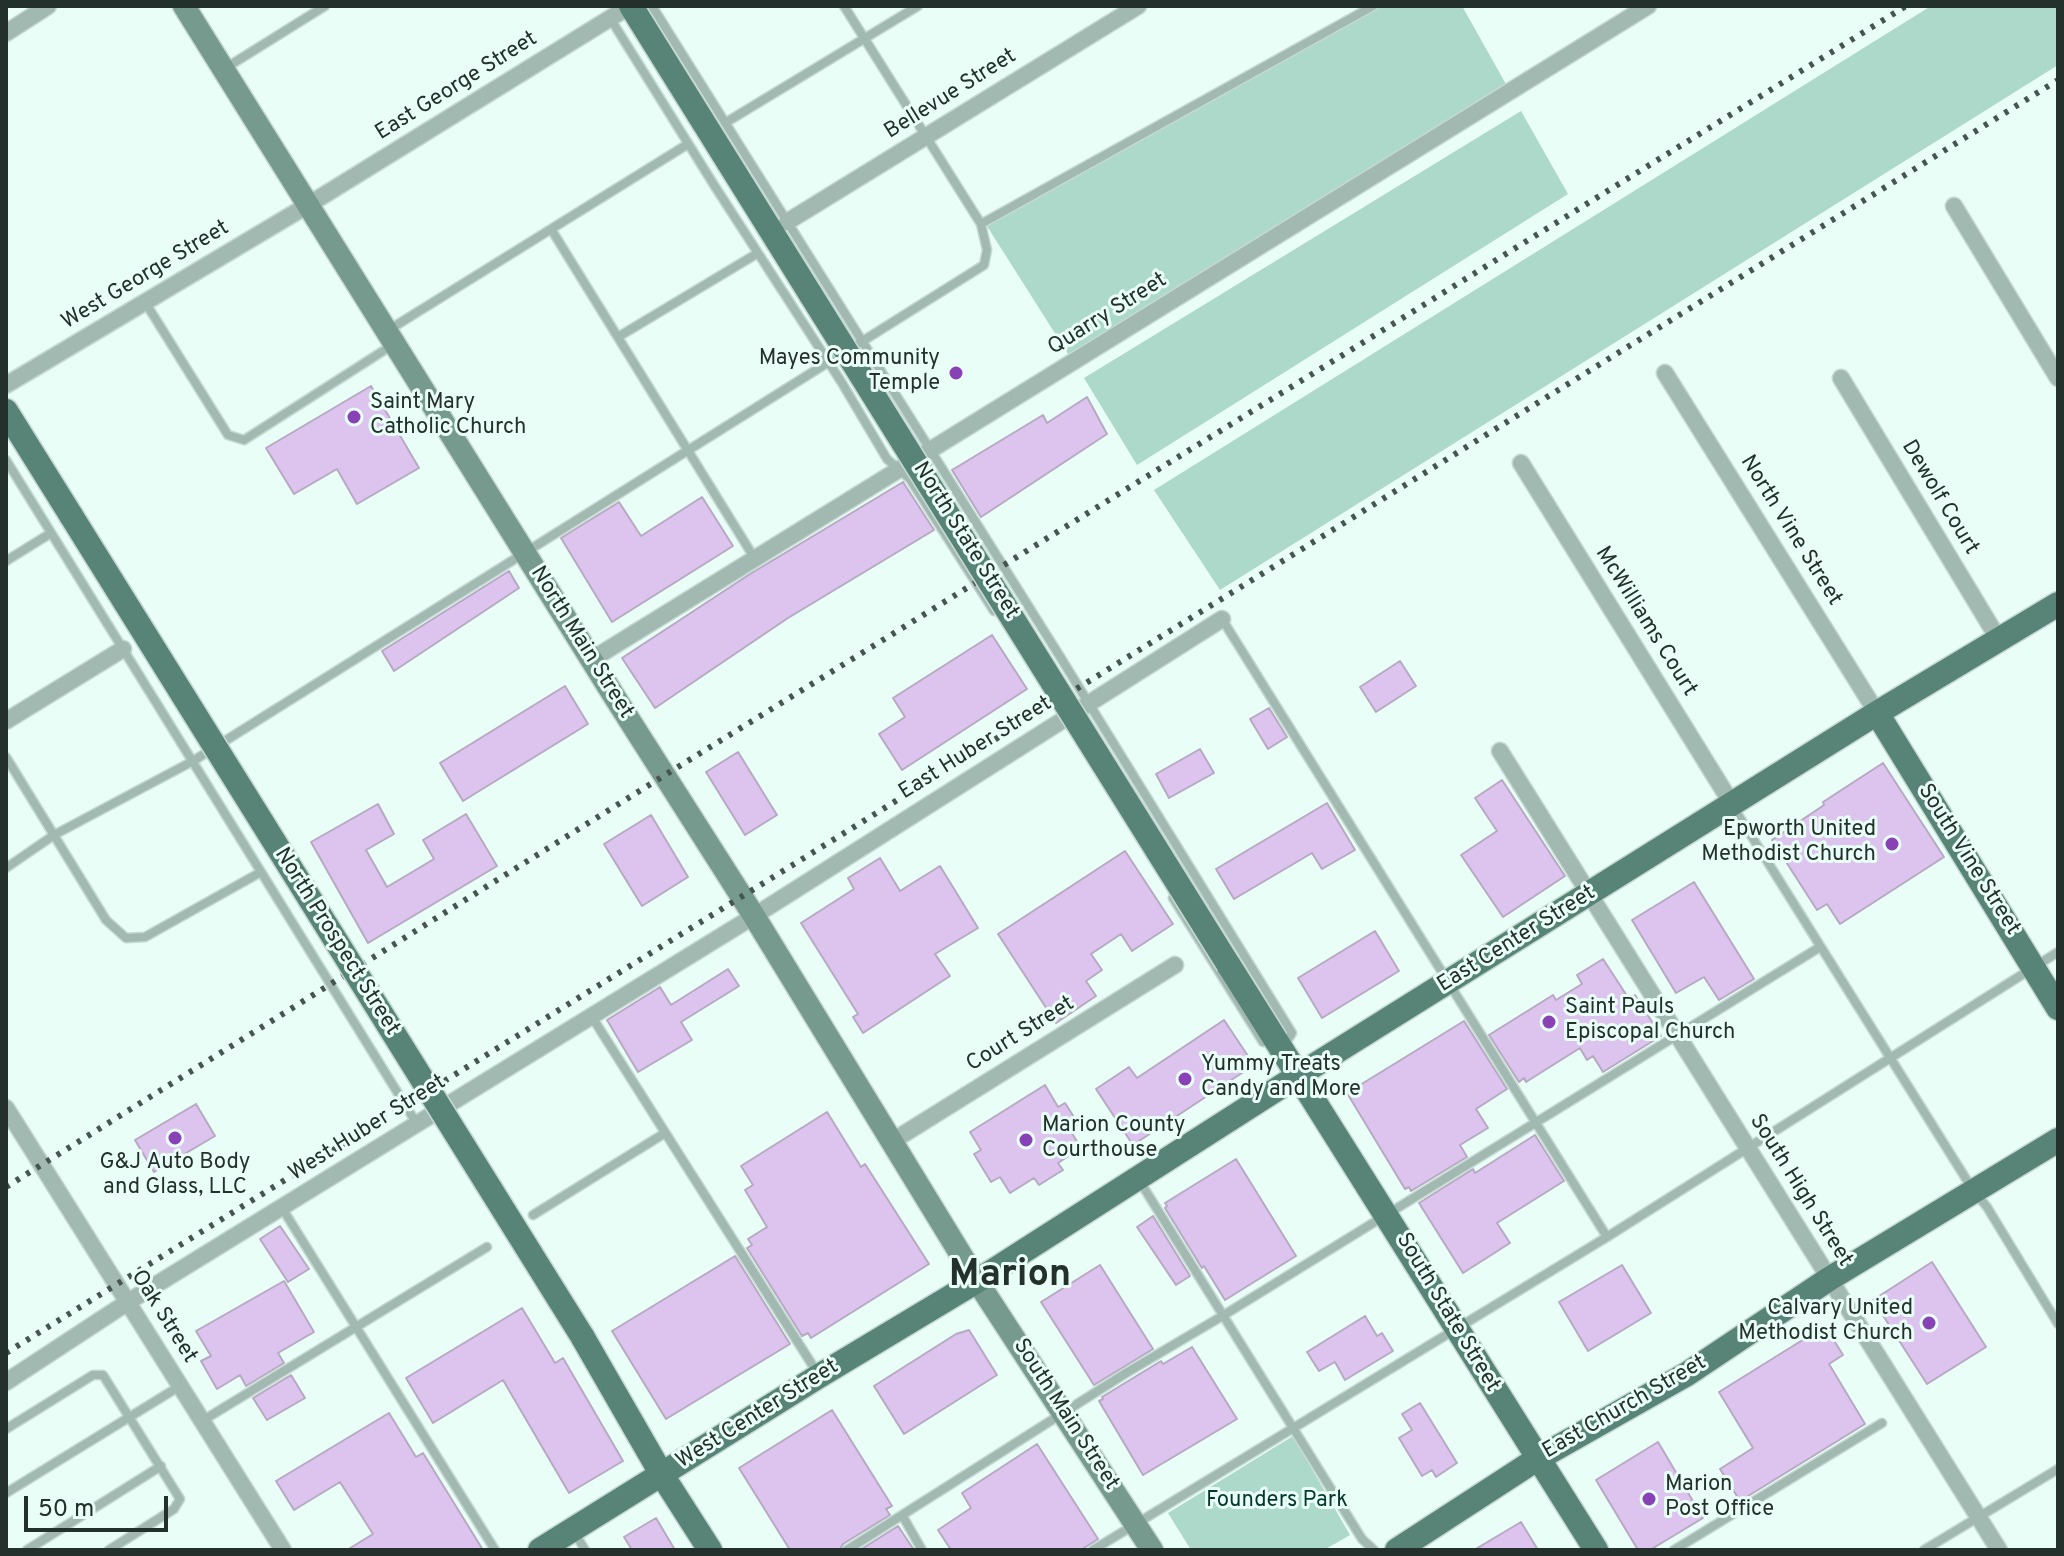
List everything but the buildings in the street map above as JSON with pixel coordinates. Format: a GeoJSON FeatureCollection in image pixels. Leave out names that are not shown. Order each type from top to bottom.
{"type":"FeatureCollection","features":[{"type":"Feature","properties":{"kind":"main road","name":"North State Street"},"geometry":{"type":"LineString","coordinates":[[624,10],[811,295],[1299,1075]]}},
{"type":"Feature","properties":{"kind":"main road","name":"North Prospect Street"},"geometry":{"type":"LineString","coordinates":[[6,412],[582,1336],[662,1475],[710,1550]]}},
{"type":"Feature","properties":{"kind":"main road","name":"East Center Street"},"geometry":{"type":"LineString","coordinates":[[977,1281],[1877,713],[2058,604]]}},
{"type":"Feature","properties":{"kind":"main road","name":"South Vine Street"},"geometry":{"type":"LineString","coordinates":[[1877,713],[2058,1008]]}},
{"type":"Feature","properties":{"kind":"main road","name":"South State Street"},"geometry":{"type":"LineString","coordinates":[[1299,1075],[1596,1550]]}},
{"type":"Feature","properties":{"kind":"main road","name":"East Church Street"},"geometry":{"type":"LineString","coordinates":[[1397,1550],[1537,1459],[1687,1374],[1829,1279],[2058,1140]]}},
{"type":"Feature","properties":{"kind":"main road","name":"West Center Street"},"geometry":{"type":"LineString","coordinates":[[540,1550],[579,1540],[662,1475],[977,1281]]}},
{"type":"Feature","properties":{"kind":"street"},"geometry":{"type":"LineString","coordinates":[[6,33],[48,6]]}},
{"type":"Feature","properties":{"kind":"street","name":"North Main Street"},"geometry":{"type":"LineString","coordinates":[[184,6],[754,916],[977,1281]]}},
{"type":"Feature","properties":{"kind":"street","name":"Bellevue Street"},"geometry":{"type":"LineString","coordinates":[[787,222],[1138,6]]}},
{"type":"Feature","properties":{"kind":"street","name":"Quarry Street"},"geometry":{"type":"LineString","coordinates":[[591,660],[1648,6]]}},
{"type":"Feature","properties":{"kind":"street","name":"East George Street"},"geometry":{"type":"LineString","coordinates":[[308,205],[624,10]]}},
{"type":"Feature","properties":{"kind":"street","name":"West George Street"},"geometry":{"type":"LineString","coordinates":[[6,385],[308,205]]}},
{"type":"Feature","properties":{"kind":"street"},"geometry":{"type":"LineString","coordinates":[[1954,206],[2058,378]]}},
{"type":"Feature","properties":{"kind":"street","name":"North Vine Street"},"geometry":{"type":"LineString","coordinates":[[1665,373],[1877,713]]}},
{"type":"Feature","properties":{"kind":"street","name":"Dewolf Court"},"geometry":{"type":"LineString","coordinates":[[1841,378],[1999,640]]}},
{"type":"Feature","properties":{"kind":"street","name":"McWilliams Court"},"geometry":{"type":"LineString","coordinates":[[1521,463],[1732,804]]}},
{"type":"Feature","properties":{"kind":"street","name":"East Huber Street"},"geometry":{"type":"LineString","coordinates":[[754,916],[1222,619]]}},
{"type":"Feature","properties":{"kind":"street"},"geometry":{"type":"LineString","coordinates":[[6,721],[123,649]]}},
{"type":"Feature","properties":{"kind":"street","name":"South High Street"},"geometry":{"type":"LineString","coordinates":[[1500,751],[1999,1550]]}},
{"type":"Feature","properties":{"kind":"street","name":"West Huber Street"},"geometry":{"type":"LineString","coordinates":[[6,1382],[128,1302],[754,916]]}},
{"type":"Feature","properties":{"kind":"street","name":"Court Street"},"geometry":{"type":"LineString","coordinates":[[891,1142],[1175,965]]}},
{"type":"Feature","properties":{"kind":"street","name":"Oak Street"},"geometry":{"type":"LineString","coordinates":[[6,1108],[283,1550]]}},
{"type":"Feature","properties":{"kind":"street","name":"South Main Street"},"geometry":{"type":"LineString","coordinates":[[977,1281],[1152,1550]]}},
{"type":"Feature","properties":{"kind":"lane"},"geometry":{"type":"LineString","coordinates":[[223,69],[325,6]]}},
{"type":"Feature","properties":{"kind":"lane"},"geometry":{"type":"LineString","coordinates":[[652,6],[1292,1033],[1282,1049],[1268,1050],[1172,896]]}},
{"type":"Feature","properties":{"kind":"lane"},"geometry":{"type":"LineString","coordinates":[[6,868],[54,835],[193,761],[984,265],[987,250],[981,224],[844,6]]}},
{"type":"Feature","properties":{"kind":"lane"},"geometry":{"type":"LineString","coordinates":[[725,123],[918,6]]}},
{"type":"Feature","properties":{"kind":"lane"},"geometry":{"type":"LineString","coordinates":[[981,224],[1373,6]]}},
{"type":"Feature","properties":{"kind":"lane"},"geometry":{"type":"LineString","coordinates":[[624,10],[688,144],[829,362],[887,459],[910,479],[1001,621]]}},
{"type":"Feature","properties":{"kind":"lane"},"geometry":{"type":"LineString","coordinates":[[145,302],[228,435],[244,440],[551,229],[688,144]]}},
{"type":"Feature","properties":{"kind":"lane"},"geometry":{"type":"LineString","coordinates":[[551,229],[755,559]]}},
{"type":"Feature","properties":{"kind":"lane"},"geometry":{"type":"LineString","coordinates":[[618,337],[758,253]]}},
{"type":"Feature","properties":{"kind":"lane"},"geometry":{"type":"LineString","coordinates":[[6,460],[417,1124]]}},
{"type":"Feature","properties":{"kind":"lane"},"geometry":{"type":"LineString","coordinates":[[6,561],[51,533]]}},
{"type":"Feature","properties":{"kind":"lane"},"geometry":{"type":"LineString","coordinates":[[1222,619],[1538,1121],[1607,1237]]}},
{"type":"Feature","properties":{"kind":"lane"},"geometry":{"type":"LineString","coordinates":[[1026,659],[1089,760]]}},
{"type":"Feature","properties":{"kind":"lane"},"geometry":{"type":"LineString","coordinates":[[6,757],[106,920],[126,938],[145,937],[261,872]]}},
{"type":"Feature","properties":{"kind":"lane"},"geometry":{"type":"LineString","coordinates":[[1732,804],[2058,1324]]}},
{"type":"Feature","properties":{"kind":"lane"},"geometry":{"type":"LineString","coordinates":[[847,1550],[1126,1373],[1820,947]]}},
{"type":"Feature","properties":{"kind":"lane"},"geometry":{"type":"LineString","coordinates":[[1093,1550],[1607,1237],[2058,952]]}},
{"type":"Feature","properties":{"kind":"lane"},"geometry":{"type":"LineString","coordinates":[[592,1016],[819,1376]]}},
{"type":"Feature","properties":{"kind":"lane"},"geometry":{"type":"LineString","coordinates":[[533,1215],[665,1133]]}},
{"type":"Feature","properties":{"kind":"lane"},"geometry":{"type":"LineString","coordinates":[[1138,1179],[1362,1539],[1374,1550]]}},
{"type":"Feature","properties":{"kind":"lane"},"geometry":{"type":"LineString","coordinates":[[282,1208],[495,1550]]}},
{"type":"Feature","properties":{"kind":"lane"},"geometry":{"type":"LineString","coordinates":[[202,1421],[487,1247]]}},
{"type":"Feature","properties":{"kind":"lane"},"geometry":{"type":"LineString","coordinates":[[6,1429],[93,1375],[103,1375],[180,1499],[174,1509],[109,1550]]}},
{"type":"Feature","properties":{"kind":"lane"},"geometry":{"type":"LineString","coordinates":[[6,1493],[180,1386]]}},
{"type":"Feature","properties":{"kind":"lane"},"geometry":{"type":"LineString","coordinates":[[1674,1550],[1882,1423]]}},
{"type":"Feature","properties":{"kind":"lane"},"geometry":{"type":"LineString","coordinates":[[27,1550],[161,1466]]}},
{"type":"Feature","properties":{"kind":"lane"},"geometry":{"type":"LineString","coordinates":[[1924,1550],[2058,1469]]}},
{"type":"Feature","properties":{"kind":"lane"},"geometry":{"type":"LineString","coordinates":[[902,1515],[922,1550]]}},
{"type":"Feature","properties":{"kind":"green space"},"geometry":{"type":"Polygon","coordinates":[[[1364,6],[1462,6],[1511,93],[1070,357],[985,223],[1364,6]]]}},
{"type":"Feature","properties":{"kind":"green space"},"geometry":{"type":"Polygon","coordinates":[[[1931,6],[2058,6],[2058,65],[1220,590],[1154,490],[1931,6]]]}},
{"type":"Feature","properties":{"kind":"green space"},"geometry":{"type":"Polygon","coordinates":[[[1521,111],[1568,194],[1137,465],[1084,378],[1521,111]]]}},
{"type":"Feature","properties":{"kind":"green space","name":"Founders Park"},"geometry":{"type":"Polygon","coordinates":[[[1293,1436],[1350,1535],[1324,1550],[1191,1550],[1168,1513],[1293,1436]]]}},
{"type":"Feature","properties":{"kind":"railway"},"geometry":{"type":"LineString","coordinates":[[6,1187],[1906,6]]}},
{"type":"Feature","properties":{"kind":"railway"},"geometry":{"type":"LineString","coordinates":[[6,1353],[2058,80]]}},
{"type":"Feature","properties":{"kind":"place","name":"Mayes Community Temple"},"geometry":{"type":"Point","coordinates":[956,373]}},
{"type":"Feature","properties":{"kind":"place","name":"Saint Mary Catholic Church"},"geometry":{"type":"Point","coordinates":[354,417]}},
{"type":"Feature","properties":{"kind":"place","name":"Epworth United Methodist Church"},"geometry":{"type":"Point","coordinates":[1892,844]}},
{"type":"Feature","properties":{"kind":"place","name":"Saint Pauls Episcopal Church"},"geometry":{"type":"Point","coordinates":[1549,1022]}},
{"type":"Feature","properties":{"kind":"place","name":"Yummy Treats Candy and More"},"geometry":{"type":"Point","coordinates":[1185,1079]}},
{"type":"Feature","properties":{"kind":"place","name":"G&J Auto Body and Glass, LLC"},"geometry":{"type":"Point","coordinates":[175,1138]}},
{"type":"Feature","properties":{"kind":"place","name":"Marion County Courthouse"},"geometry":{"type":"Point","coordinates":[1026,1140]}},
{"type":"Feature","properties":{"kind":"place","name":"Calvary United Methodist Church"},"geometry":{"type":"Point","coordinates":[1929,1323]}},
{"type":"Feature","properties":{"kind":"place","name":"Marion Post Office"},"geometry":{"type":"Point","coordinates":[1649,1499]}},
{"type":"Feature","properties":{"kind":"district","name":"Marion"},"geometry":{"type":"Point","coordinates":[1010,1277]}}]}
